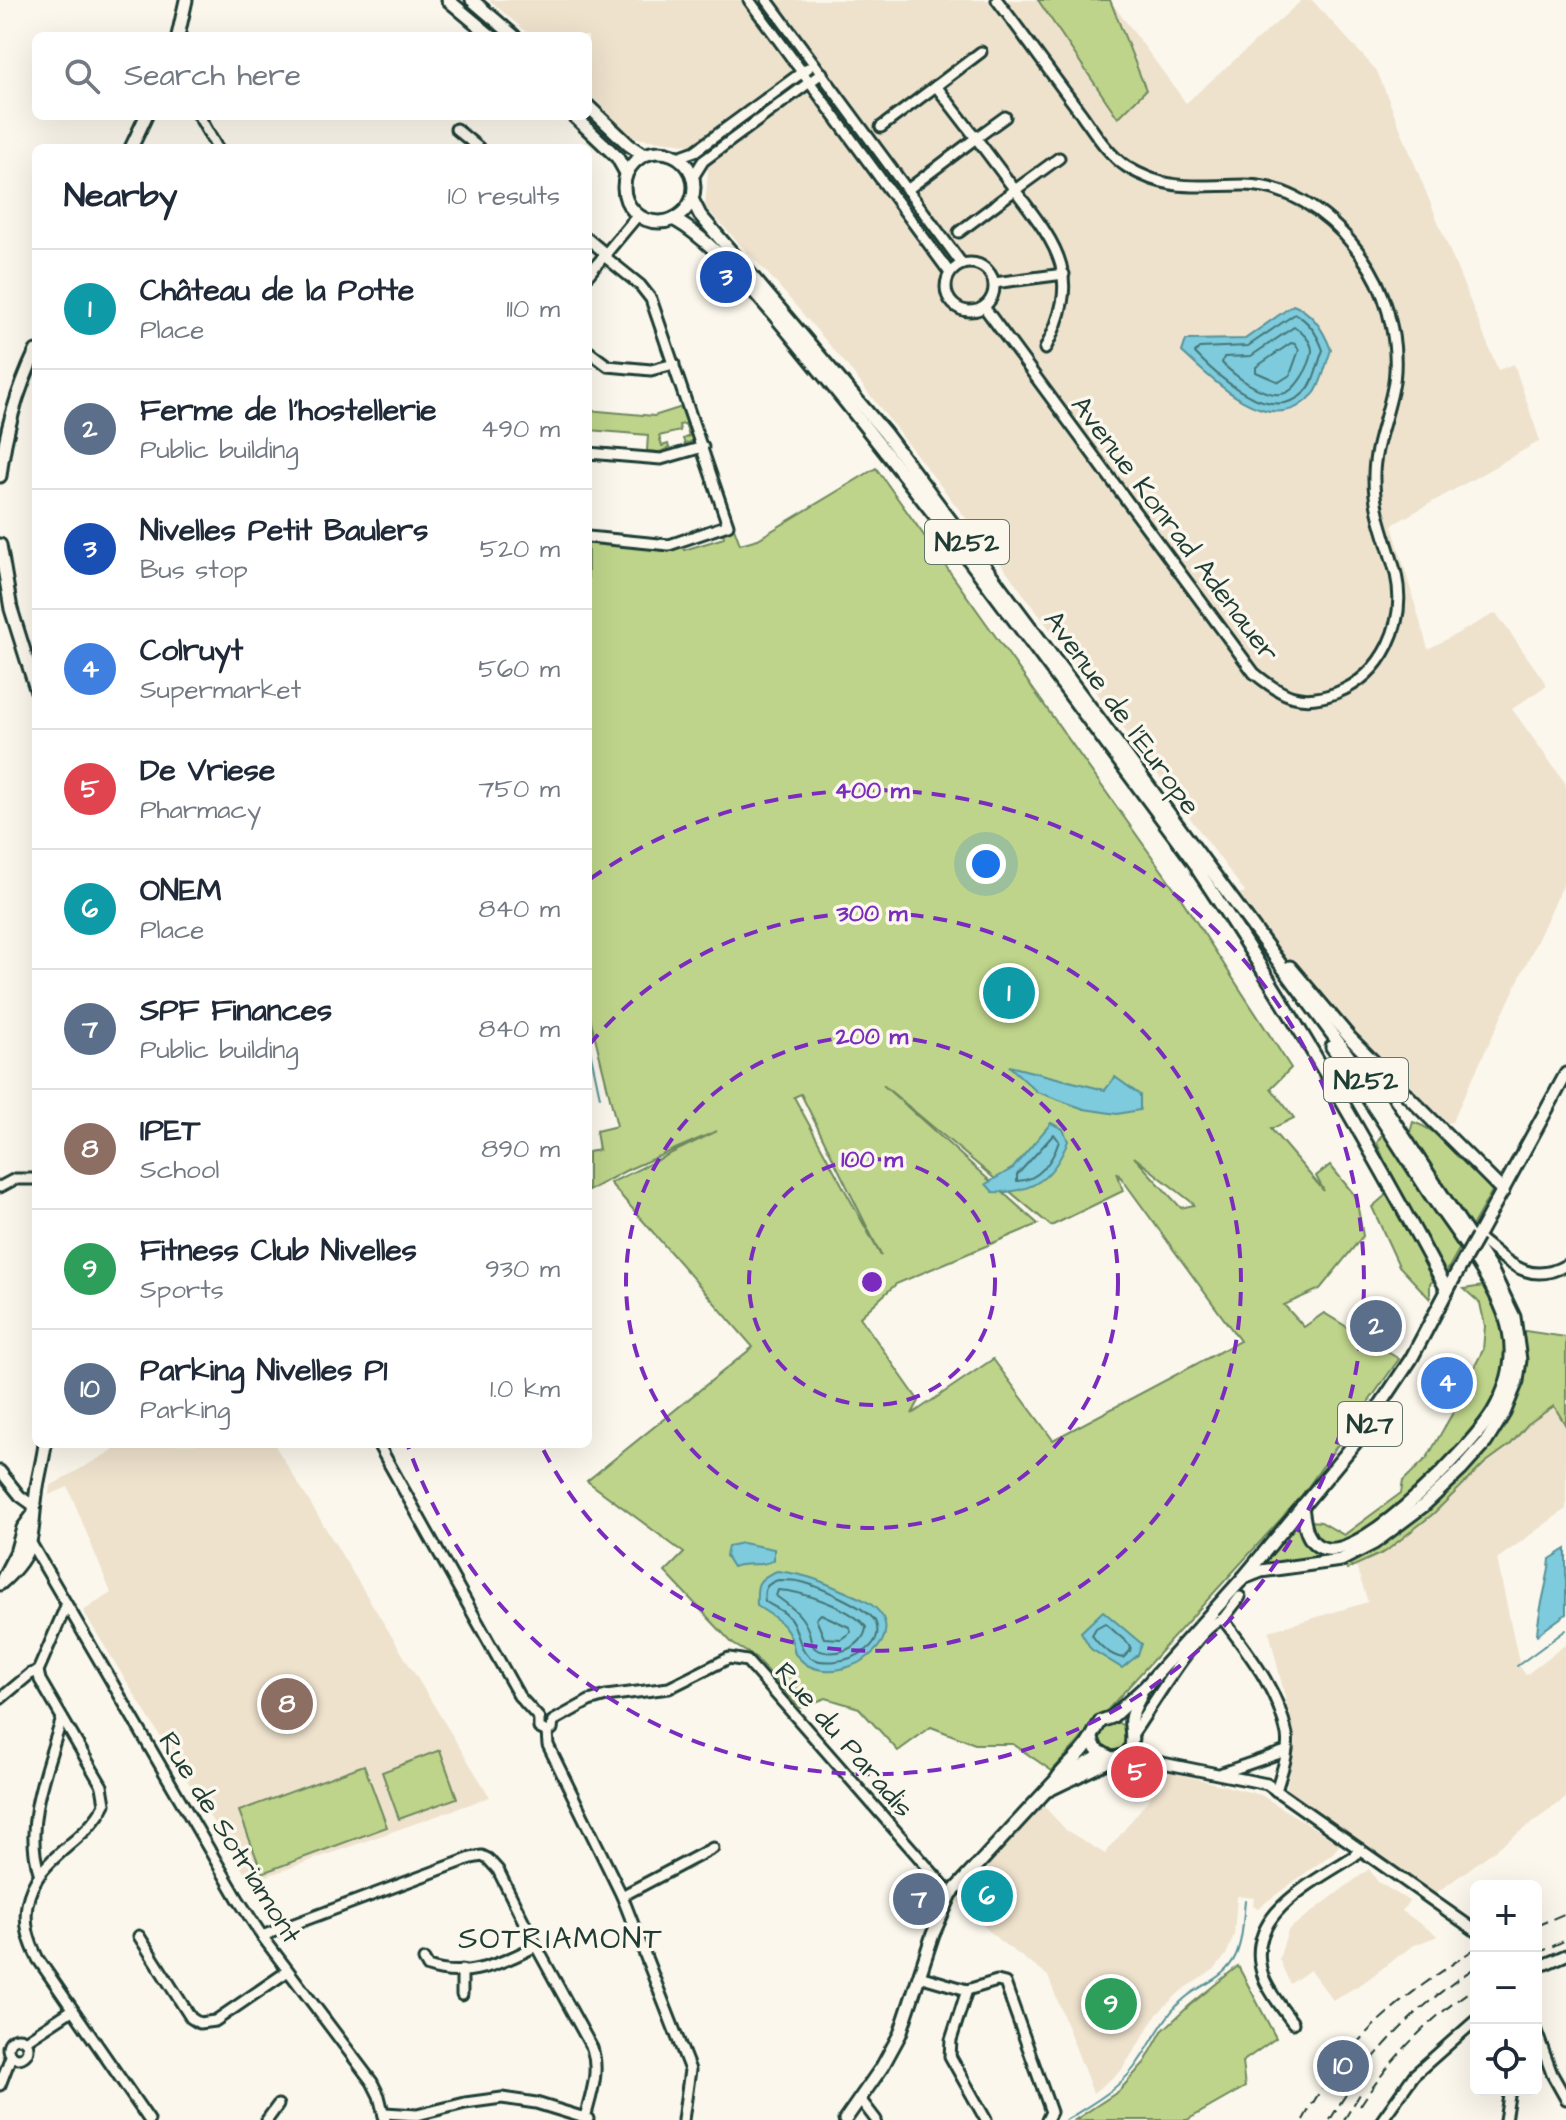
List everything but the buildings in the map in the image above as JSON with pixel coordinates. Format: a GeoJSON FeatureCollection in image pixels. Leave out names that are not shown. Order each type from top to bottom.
{"type":"FeatureCollection","features":[{"type":"Feature","properties":{"kind":"main road"},"geometry":{"type":"LineString","coordinates":[[179,32],[186,0]]}},
{"type":"Feature","properties":{"kind":"main road"},"geometry":{"type":"LineString","coordinates":[[448,0],[486,32]]}},
{"type":"Feature","properties":{"kind":"main road"},"geometry":{"type":"LineString","coordinates":[[472,0],[509,32]]}},
{"type":"Feature","properties":{"kind":"main road"},"geometry":{"type":"LineString","coordinates":[[592,110],[644,155]]}},
{"type":"Feature","properties":{"kind":"main road"},"geometry":{"type":"LineString","coordinates":[[133,144],[144,120]]}},
{"type":"Feature","properties":{"kind":"main road"},"geometry":{"type":"LineString","coordinates":[[578,120],[617,157],[626,173]]}},
{"type":"Feature","properties":{"kind":"main road"},"geometry":{"type":"LineString","coordinates":[[662,152],[678,157],[693,177],[692,199],[688,207],[673,219],[648,221],[627,203],[623,188],[626,173],[633,162],[644,155],[662,152]]}},
{"type":"Feature","properties":{"kind":"main road","name":"Avenue de l'Europe"},"geometry":{"type":"LineString","coordinates":[[692,199],[700,215],[885,433],[1372,1088],[1487,1272]]}},
{"type":"Feature","properties":{"kind":"main road","name":"Avenue de l'Europe"},"geometry":{"type":"LineString","coordinates":[[673,219],[687,227],[736,272],[868,429],[1336,1052],[1487,1272]]}},
{"type":"Feature","properties":{"kind":"main road"},"geometry":{"type":"LineString","coordinates":[[0,476],[11,414],[32,360]]}},
{"type":"Feature","properties":{"kind":"main road"},"geometry":{"type":"LineString","coordinates":[[0,545],[11,609],[32,676]]}},
{"type":"Feature","properties":{"kind":"main road"},"geometry":{"type":"LineString","coordinates":[[1173,833],[1262,964],[1319,1059],[1447,1290]]}},
{"type":"Feature","properties":{"kind":"main road"},"geometry":{"type":"LineString","coordinates":[[1229,897],[1350,1038],[1503,1191]]}},
{"type":"Feature","properties":{"kind":"main road","name":"N27"},"geometry":{"type":"LineString","coordinates":[[845,2120],[882,2067],[900,2034],[943,1907],[951,1894],[1092,1739],[1101,1721],[1112,1717],[1146,1686],[1243,1578],[1372,1422],[1411,1359],[1566,1074]]}},
{"type":"Feature","properties":{"kind":"main road"},"geometry":{"type":"LineString","coordinates":[[1302,1506],[1306,1532],[1314,1543],[1326,1549],[1342,1549],[1409,1503],[1447,1469],[1474,1439],[1507,1383],[1511,1364],[1506,1318],[1487,1272]]}},
{"type":"Feature","properties":{"kind":"main road"},"geometry":{"type":"LineString","coordinates":[[1243,1578],[1261,1571],[1341,1560],[1374,1543],[1423,1506],[1486,1442],[1504,1413],[1517,1381],[1520,1360],[1514,1317],[1487,1272]]}},
{"type":"Feature","properties":{"kind":"main road"},"geometry":{"type":"LineString","coordinates":[[1,1583],[12,1574],[26,1537],[44,1448]]}},
{"type":"Feature","properties":{"kind":"main road","name":"N27"},"geometry":{"type":"LineString","coordinates":[[1133,1745],[1133,1712],[1146,1686]]}},
{"type":"Feature","properties":{"kind":"main road"},"geometry":{"type":"LineString","coordinates":[[1112,1717],[1122,1718],[1132,1729]]}},
{"type":"Feature","properties":{"kind":"main road"},"geometry":{"type":"LineString","coordinates":[[1092,1739],[1102,1755],[1117,1758],[1133,1745]]}},
{"type":"Feature","properties":{"kind":"main road","name":"N27"},"geometry":{"type":"LineString","coordinates":[[1056,1780],[1102,1755]]}},
{"type":"Feature","properties":{"kind":"street"},"geometry":{"type":"LineString","coordinates":[[749,0],[950,273]]}},
{"type":"Feature","properties":{"kind":"street"},"geometry":{"type":"LineString","coordinates":[[767,0],[962,264]]}},
{"type":"Feature","properties":{"kind":"street","name":"Avenue Konrad Adenauer"},"geometry":{"type":"LineString","coordinates":[[984,307],[1254,673],[1292,699],[1309,699],[1351,686],[1380,661],[1388,648],[1398,616],[1397,577],[1376,507],[1373,479],[1376,450],[1394,387],[1394,346],[1386,306],[1371,270],[1329,220],[1301,199],[1248,185],[1188,188],[1155,180],[1125,166],[1101,141],[997,0]]}},
{"type":"Feature","properties":{"kind":"street"},"geometry":{"type":"LineString","coordinates":[[881,127],[981,52]]}},
{"type":"Feature","properties":{"kind":"street"},"geometry":{"type":"LineString","coordinates":[[678,157],[695,151],[814,63]]}},
{"type":"Feature","properties":{"kind":"street"},"geometry":{"type":"LineString","coordinates":[[693,177],[703,161],[822,73]]}},
{"type":"Feature","properties":{"kind":"street"},"geometry":{"type":"LineString","coordinates":[[936,86],[1056,247],[1064,274],[1064,295],[1058,323],[1045,349]]}},
{"type":"Feature","properties":{"kind":"street"},"geometry":{"type":"LineString","coordinates":[[907,190],[1005,117]]}},
{"type":"Feature","properties":{"kind":"street"},"geometry":{"type":"LineString","coordinates":[[201,120],[215,144]]}},
{"type":"Feature","properties":{"kind":"street"},"geometry":{"type":"LineString","coordinates":[[456,129],[474,144]]}},
{"type":"Feature","properties":{"kind":"street"},"geometry":{"type":"LineString","coordinates":[[959,232],[1059,158]]}},
{"type":"Feature","properties":{"kind":"street"},"geometry":{"type":"LineString","coordinates":[[592,270],[638,215]]}},
{"type":"Feature","properties":{"kind":"street"},"geometry":{"type":"LineString","coordinates":[[592,243],[640,285],[651,299],[728,525],[669,545],[592,537]]}},
{"type":"Feature","properties":{"kind":"street"},"geometry":{"type":"LineString","coordinates":[[962,264],[984,267],[994,283],[993,295],[984,307],[968,311],[953,304],[946,289],[950,273],[962,264]]}},
{"type":"Feature","properties":{"kind":"street"},"geometry":{"type":"LineString","coordinates":[[994,283],[1064,274]]}},
{"type":"Feature","properties":{"kind":"street"},"geometry":{"type":"LineString","coordinates":[[592,354],[608,366],[651,370],[674,364]]}},
{"type":"Feature","properties":{"kind":"street"},"geometry":{"type":"LineString","coordinates":[[592,453],[661,459],[703,447]]}},
{"type":"Feature","properties":{"kind":"street"},"geometry":{"type":"LineString","coordinates":[[0,1187],[15,1179],[32,1179]]}},
{"type":"Feature","properties":{"kind":"street"},"geometry":{"type":"LineString","coordinates":[[1477,1237],[1515,1266],[1534,1275],[1551,1274],[1566,1265]]}},
{"type":"Feature","properties":{"kind":"street"},"geometry":{"type":"LineString","coordinates":[[380,1448],[519,1696],[539,1718],[539,1728],[547,1732]]}},
{"type":"Feature","properties":{"kind":"street"},"geometry":{"type":"LineString","coordinates":[[0,1471],[33,1511]]}},
{"type":"Feature","properties":{"kind":"street","name":"Rue de Sotriamont"},"geometry":{"type":"LineString","coordinates":[[26,1537],[262,1936],[372,2082],[385,2116]]}},
{"type":"Feature","properties":{"kind":"street","name":"Rue de Sotriamont"},"geometry":{"type":"LineString","coordinates":[[20,1555],[45,1571]]}},
{"type":"Feature","properties":{"kind":"street"},"geometry":{"type":"LineString","coordinates":[[1132,1729],[1200,1637],[1223,1619],[1240,1597],[1227,1595]]}},
{"type":"Feature","properties":{"kind":"street"},"geometry":{"type":"LineString","coordinates":[[66,1606],[38,1671],[40,1680],[102,1786],[105,1804],[101,1813],[39,1872],[26,1912],[29,1942],[149,2120]]}},
{"type":"Feature","properties":{"kind":"street"},"geometry":{"type":"LineString","coordinates":[[1223,1619],[1263,1672],[1287,1737],[1276,1791]]}},
{"type":"Feature","properties":{"kind":"street","name":"Rue du Paradis"},"geometry":{"type":"LineString","coordinates":[[553,1721],[589,1701],[669,1688],[729,1658],[747,1661],[951,1894]]}},
{"type":"Feature","properties":{"kind":"street"},"geometry":{"type":"LineString","coordinates":[[0,1699],[38,1671]]}},
{"type":"Feature","properties":{"kind":"street"},"geometry":{"type":"LineString","coordinates":[[539,1718],[546,1716],[553,1721],[552,1729],[547,1732]]}},
{"type":"Feature","properties":{"kind":"street"},"geometry":{"type":"LineString","coordinates":[[39,1872],[34,1850],[35,1823],[62,1718]]}},
{"type":"Feature","properties":{"kind":"street"},"geometry":{"type":"LineString","coordinates":[[547,1732],[548,1745],[622,1896],[690,2070],[683,2120]]}},
{"type":"Feature","properties":{"kind":"street"},"geometry":{"type":"LineString","coordinates":[[1133,1745],[1148,1760]]}},
{"type":"Feature","properties":{"kind":"street"},"geometry":{"type":"LineString","coordinates":[[1221,1773],[1286,1751]]}},
{"type":"Feature","properties":{"kind":"street"},"geometry":{"type":"LineString","coordinates":[[1043,1794],[1117,1758],[1148,1760],[1267,1784],[1470,1927]]}},
{"type":"Feature","properties":{"kind":"street"},"geometry":{"type":"LineString","coordinates":[[622,1896],[713,1848]]}},
{"type":"Feature","properties":{"kind":"street"},"geometry":{"type":"LineString","coordinates":[[1293,2023],[1265,1981],[1260,1949],[1264,1930],[1281,1906],[1360,1849]]}},
{"type":"Feature","properties":{"kind":"street"},"geometry":{"type":"LineString","coordinates":[[262,1936],[482,1856],[498,1870],[596,2058],[596,2077],[588,2119],[536,2103],[502,2098],[465,2103],[415,2118],[385,2116]]}},
{"type":"Feature","properties":{"kind":"street"},"geometry":{"type":"LineString","coordinates":[[139,1936],[191,2018],[199,2023],[215,2021],[288,1971]]}},
{"type":"Feature","properties":{"kind":"street"},"geometry":{"type":"LineString","coordinates":[[424,1960],[428,1967],[435,1969],[491,1967],[536,1946]]}},
{"type":"Feature","properties":{"kind":"street"},"geometry":{"type":"LineString","coordinates":[[1542,1965],[1566,1955]]}},
{"type":"Feature","properties":{"kind":"street"},"geometry":{"type":"LineString","coordinates":[[462,1970],[462,1995]]}},
{"type":"Feature","properties":{"kind":"street"},"geometry":{"type":"LineString","coordinates":[[919,1976],[967,1990],[997,1981],[1005,1983],[1051,2112],[1047,2120]]}},
{"type":"Feature","properties":{"kind":"street"},"geometry":{"type":"LineString","coordinates":[[967,1990],[949,2049],[951,2060],[986,2120]]}},
{"type":"Feature","properties":{"kind":"street"},"geometry":{"type":"LineString","coordinates":[[0,2085],[11,2056],[25,2056],[28,2049],[25,2041],[72,2010]]}},
{"type":"Feature","properties":{"kind":"street"},"geometry":{"type":"LineString","coordinates":[[1382,2120],[1414,2075],[1471,2024]]}},
{"type":"Feature","properties":{"kind":"street"},"geometry":{"type":"LineString","coordinates":[[1542,2054],[1566,2099]]}},
{"type":"Feature","properties":{"kind":"street"},"geometry":{"type":"LineString","coordinates":[[1505,2120],[1509,2096]]}},
{"type":"Feature","properties":{"kind":"street"},"geometry":{"type":"LineString","coordinates":[[860,2099],[876,2120]]}},
{"type":"Feature","properties":{"kind":"street"},"geometry":{"type":"LineString","coordinates":[[267,2120],[278,2105]]}},
{"type":"Feature","properties":{"kind":"shaded area"},"geometry":{"type":"Polygon","coordinates":[[[489,0],[1110,0],[1186,103],[1302,0],[1312,0],[1377,71],[1498,370],[1514,364],[1540,441],[1392,525],[1428,649],[1496,613],[1547,685],[1512,709],[1566,784],[1566,879],[1452,1122],[1435,1125],[1229,897],[1245,892],[996,557],[845,363],[705,207],[708,170],[687,144],[631,136],[592,97],[592,32],[526,32],[489,0]]]}},
{"type":"Feature","properties":{"kind":"shaded area"},"geometry":{"type":"Polygon","coordinates":[[[1555,1396],[1566,1417],[1566,1509],[1497,1559],[1520,1667],[1526,1675],[1566,1644],[1566,1798],[1435,1894],[1285,1794],[1296,1743],[1269,1631],[1368,1602],[1353,1557],[1555,1396]]]}},
{"type":"Feature","properties":{"kind":"shaded area"},"geometry":{"type":"Polygon","coordinates":[[[117,1448],[276,1448],[490,1797],[250,1882],[83,1611],[111,1593],[68,1487],[49,1495],[50,1486],[117,1448]]]}},
{"type":"Feature","properties":{"kind":"shaded area"},"geometry":{"type":"Polygon","coordinates":[[[1170,1772],[1261,1795],[1340,1844],[1333,1853],[1258,1908],[1253,1905],[1254,1898],[1237,1896],[1234,1935],[1226,1955],[1215,1969],[1181,1991],[1158,2013],[1121,2071],[1093,2093],[1048,1976],[1000,1941],[957,1901],[1042,1804],[1066,1830],[1105,1854],[1170,1772]]]}},
{"type":"Feature","properties":{"kind":"shaded area"},"geometry":{"type":"Polygon","coordinates":[[[1369,1869],[1378,1882],[1409,1901],[1402,1911],[1438,1936],[1412,1946],[1363,1983],[1333,2000],[1310,1970],[1290,1984],[1279,1959],[1288,1930],[1369,1869]]]}},
{"type":"Feature","properties":{"kind":"green space"},"geometry":{"type":"Polygon","coordinates":[[[1038,0],[1110,0],[1146,90],[1118,118],[1038,0]]]}},
{"type":"Feature","properties":{"kind":"green space"},"geometry":{"type":"Polygon","coordinates":[[[682,407],[693,441],[685,444],[683,439],[689,436],[685,424],[679,425],[680,431],[659,436],[662,446],[668,444],[669,448],[660,452],[647,451],[648,435],[592,430],[592,410],[654,416],[682,407]]]}},
{"type":"Feature","properties":{"kind":"green space"},"geometry":{"type":"Polygon","coordinates":[[[876,468],[1175,889],[1291,1068],[1271,1088],[1294,1118],[1271,1129],[1324,1191],[1316,1176],[1330,1165],[1356,1197],[1363,1236],[1320,1289],[1284,1305],[1304,1327],[1324,1313],[1399,1359],[1300,1498],[1052,1771],[1013,1744],[975,1744],[931,1727],[898,1751],[859,1708],[826,1698],[799,1708],[755,1657],[733,1644],[665,1572],[684,1553],[587,1481],[753,1347],[610,1183],[717,1131],[627,1170],[592,1189],[592,1151],[599,1150],[596,1131],[617,1126],[592,1025],[592,542],[671,548],[682,545],[684,550],[724,538],[723,531],[734,528],[740,544],[758,539],[876,468]],[[883,1085],[1038,1224],[896,1284],[860,1317],[919,1401],[912,1414],[993,1359],[1053,1440],[1240,1341],[1117,1172],[1123,1191],[1051,1226],[883,1085]],[[801,1094],[794,1097],[881,1256],[801,1094]],[[1134,1157],[1181,1208],[1194,1205],[1194,1204],[1134,1157]]]}},
{"type":"Feature","properties":{"kind":"green space"},"geometry":{"type":"Polygon","coordinates":[[[1413,1122],[1447,1142],[1492,1191],[1444,1276],[1430,1283],[1430,1299],[1399,1266],[1372,1207],[1395,1187],[1377,1143],[1381,1136],[1410,1132],[1413,1122]]]}},
{"type":"Feature","properties":{"kind":"green space"},"geometry":{"type":"Polygon","coordinates":[[[1483,1286],[1505,1328],[1566,1337],[1566,1426],[1554,1406],[1528,1424],[1511,1444],[1485,1463],[1433,1514],[1385,1552],[1347,1569],[1316,1536],[1309,1521],[1321,1522],[1344,1535],[1401,1493],[1403,1481],[1427,1458],[1471,1381],[1470,1376],[1483,1350],[1485,1326],[1480,1303],[1464,1289],[1483,1286]]]}},
{"type":"Feature","properties":{"kind":"green space"},"geometry":{"type":"Polygon","coordinates":[[[1298,1521],[1306,1542],[1331,1558],[1263,1566],[1298,1521]]]}},
{"type":"Feature","properties":{"kind":"green space"},"geometry":{"type":"Polygon","coordinates":[[[1113,1722],[1124,1726],[1128,1737],[1124,1748],[1113,1752],[1102,1748],[1098,1737],[1102,1726],[1113,1722]]]}},
{"type":"Feature","properties":{"kind":"green space"},"geometry":{"type":"Polygon","coordinates":[[[440,1750],[457,1798],[399,1819],[382,1772],[440,1750]]]}},
{"type":"Feature","properties":{"kind":"green space"},"geometry":{"type":"Polygon","coordinates":[[[364,1765],[387,1827],[262,1873],[239,1811],[364,1765]]]}},
{"type":"Feature","properties":{"kind":"green space"},"geometry":{"type":"Polygon","coordinates":[[[1238,1966],[1276,2038],[1242,2062],[1245,2087],[1187,2120],[1075,2120],[1119,2091],[1145,2062],[1162,2031],[1238,1966]]]}},
{"type":"Feature","properties":{"kind":"water"},"geometry":{"type":"Polygon","coordinates":[[[1293,305],[1317,323],[1331,350],[1315,393],[1288,410],[1271,411],[1238,398],[1182,352],[1186,340],[1245,339],[1293,305]]]}},
{"type":"Feature","properties":{"kind":"water"},"geometry":{"type":"Polygon","coordinates":[[[1009,1066],[1105,1090],[1115,1077],[1140,1095],[1140,1110],[1117,1114],[1084,1109],[1037,1092],[1009,1066]]]}},
{"type":"Feature","properties":{"kind":"water"},"geometry":{"type":"Polygon","coordinates":[[[1051,1123],[1063,1129],[1068,1141],[1049,1173],[1020,1190],[993,1192],[986,1184],[1013,1168],[1051,1123]]]}},
{"type":"Feature","properties":{"kind":"water"},"geometry":{"type":"Polygon","coordinates":[[[742,1543],[774,1549],[774,1560],[733,1567],[726,1556],[728,1546],[742,1543]]]}},
{"type":"Feature","properties":{"kind":"water"},"geometry":{"type":"Polygon","coordinates":[[[1566,1549],[1566,1614],[1537,1635],[1550,1559],[1566,1549]]]}},
{"type":"Feature","properties":{"kind":"water"},"geometry":{"type":"Polygon","coordinates":[[[777,1571],[817,1580],[869,1603],[882,1616],[886,1629],[882,1642],[872,1654],[842,1669],[825,1670],[805,1664],[795,1654],[783,1625],[757,1606],[761,1580],[777,1571]]]}},
{"type":"Feature","properties":{"kind":"water"},"geometry":{"type":"Polygon","coordinates":[[[1103,1611],[1142,1644],[1138,1655],[1122,1668],[1091,1649],[1081,1632],[1103,1611]]]}},
{"type":"Feature","properties":{"kind":"waterway"},"geometry":{"type":"LineString","coordinates":[[592,1060],[600,1097]]}},
{"type":"Feature","properties":{"kind":"waterway"},"geometry":{"type":"LineString","coordinates":[[1517,1666],[1566,1630]]}},
{"type":"Feature","properties":{"kind":"waterway"},"geometry":{"type":"LineString","coordinates":[[1066,2120],[1119,2084],[1134,2068],[1177,2006],[1226,1970],[1240,1942],[1245,1901]]}},
{"type":"Feature","properties":{"kind":"railway"},"geometry":{"type":"LineString","coordinates":[[1542,1923],[1566,1913]]}},
{"type":"Feature","properties":{"kind":"railway"},"geometry":{"type":"LineString","coordinates":[[1540,1952],[1566,1940]]}},
{"type":"Feature","properties":{"kind":"railway"},"geometry":{"type":"LineString","coordinates":[[1303,2120],[1339,2064],[1358,2042],[1399,2003],[1470,1952]]}},
{"type":"Feature","properties":{"kind":"railway"},"geometry":{"type":"LineString","coordinates":[[1330,2120],[1376,2054],[1413,2016],[1470,1971]]}},
{"type":"Feature","properties":{"kind":"railway"},"geometry":{"type":"LineString","coordinates":[[1360,2106],[1412,2040],[1470,1991]]}},
{"type":"Feature","properties":{"kind":"railway"},"geometry":{"type":"LineString","coordinates":[[1344,2120],[1360,2094]]}},
{"type":"Feature","properties":{"kind":"place","name":"Nivelles Petit Baulers"},"geometry":{"type":"Point","coordinates":[726,277]}},
{"type":"Feature","properties":{"kind":"place","name":"Château de la Potte"},"geometry":{"type":"Point","coordinates":[1009,993]}},
{"type":"Feature","properties":{"kind":"place","name":"Ferme de l'hostellerie"},"geometry":{"type":"Point","coordinates":[1376,1326]}},
{"type":"Feature","properties":{"kind":"place","name":"Colruyt"},"geometry":{"type":"Point","coordinates":[1447,1383]}},
{"type":"Feature","properties":{"kind":"place","name":"IPET"},"geometry":{"type":"Point","coordinates":[287,1704]}},
{"type":"Feature","properties":{"kind":"place","name":"De Vriese"},"geometry":{"type":"Point","coordinates":[1137,1772]}},
{"type":"Feature","properties":{"kind":"place","name":"ONEM"},"geometry":{"type":"Point","coordinates":[987,1896]}},
{"type":"Feature","properties":{"kind":"place","name":"SPF Finances"},"geometry":{"type":"Point","coordinates":[919,1899]}},
{"type":"Feature","properties":{"kind":"place","name":"Fitness Club Nivelles"},"geometry":{"type":"Point","coordinates":[1111,2004]}},
{"type":"Feature","properties":{"kind":"place","name":"Parking Nivelles P1"},"geometry":{"type":"Point","coordinates":[1343,2066]}},
{"type":"Feature","properties":{"kind":"district","name":"SOTRIAMONT"},"geometry":{"type":"Point","coordinates":[561,1938]}}]}
